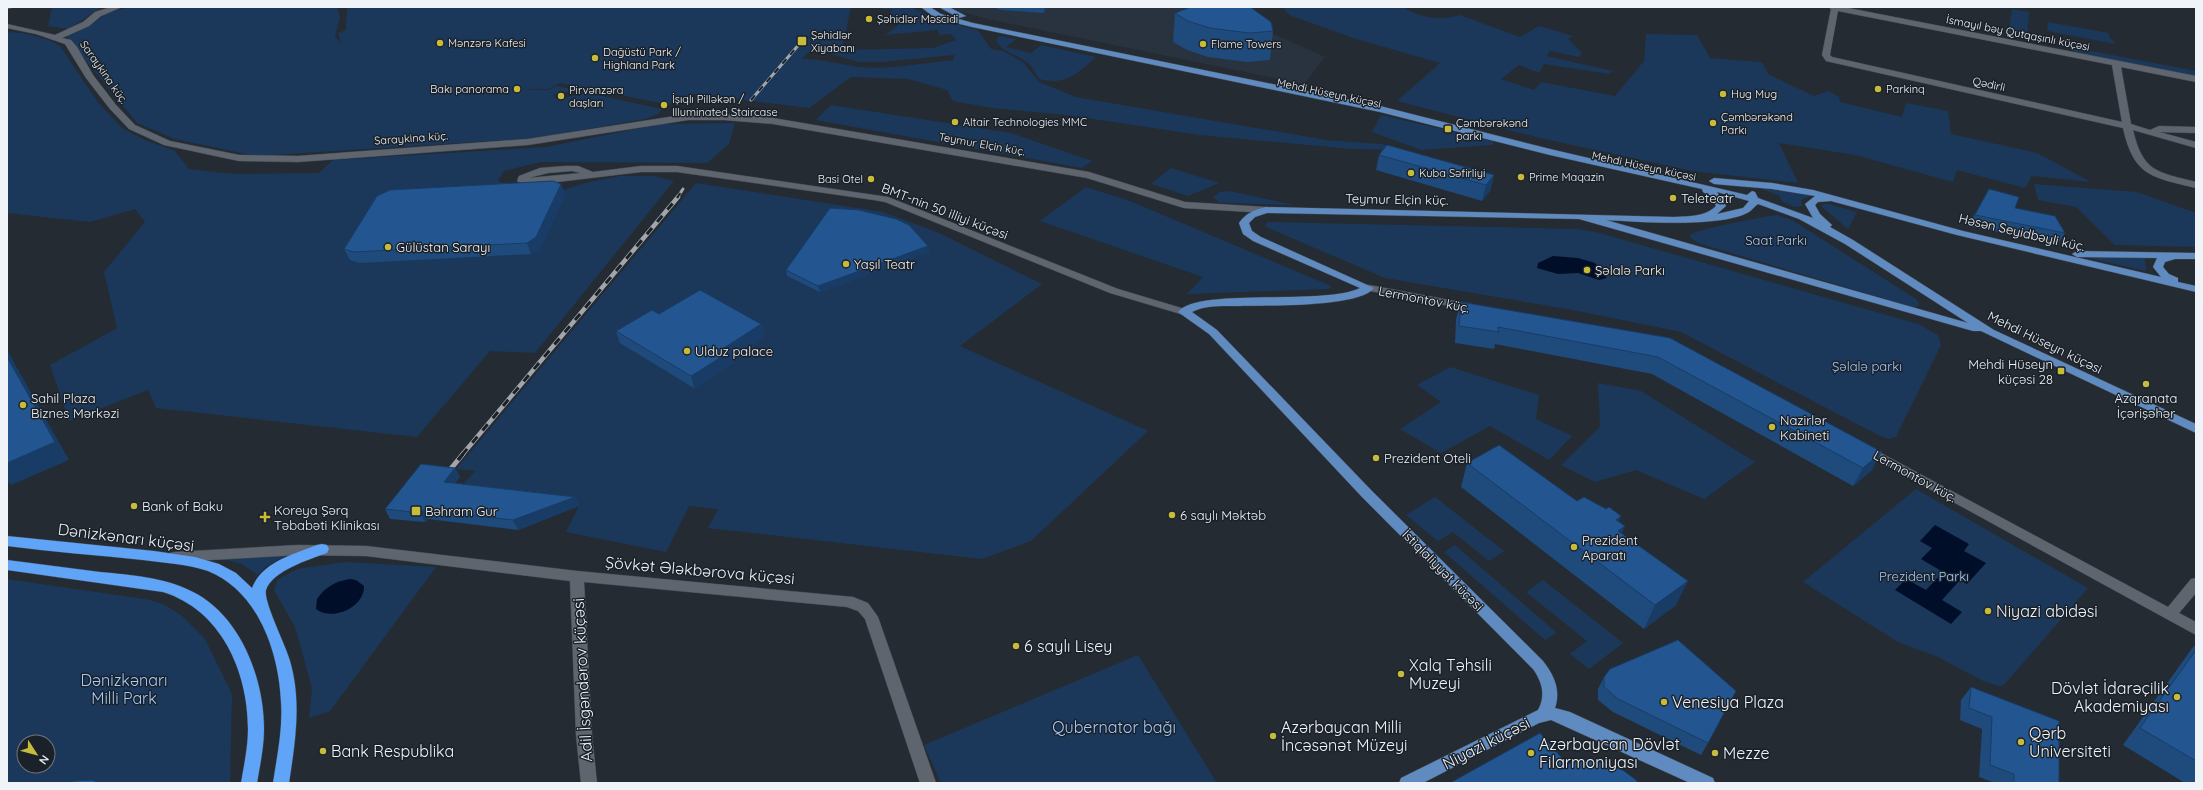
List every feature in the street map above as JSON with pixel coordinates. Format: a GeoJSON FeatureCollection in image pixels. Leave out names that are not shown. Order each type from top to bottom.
{"type":"FeatureCollection","features":[{"type":"Feature","properties":{"kind":"highway","name":"Dənizkənarı küçəsi"},"geometry":{"type":"LineString","coordinates":[[7,541],[166,558],[195,563],[228,575],[248,592],[260,608],[274,636],[288,681],[288,734],[281,783]]}},
{"type":"Feature","properties":{"kind":"highway"},"geometry":{"type":"LineString","coordinates":[[260,608],[258,592],[264,579],[294,559],[322,550]]}},
{"type":"Feature","properties":{"kind":"highway"},"geometry":{"type":"LineString","coordinates":[[7,566],[142,582],[185,595],[197,601],[208,610],[223,626],[237,649],[251,693],[256,723],[249,783]]}},
{"type":"Feature","properties":{"kind":"main road","name":"Mehdi Hüseyn küçəsi"},"geometry":{"type":"LineString","coordinates":[[925,7],[938,16],[972,25],[1380,110],[1550,152],[1682,181]]}},
{"type":"Feature","properties":{"kind":"main road","name":"Mehdi Hüseyn küçəsi"},"geometry":{"type":"LineString","coordinates":[[943,7],[963,16],[996,24],[1384,104],[1553,147],[1714,181]]}},
{"type":"Feature","properties":{"kind":"main road"},"geometry":{"type":"LineString","coordinates":[[1682,181],[1755,199],[1803,217],[1848,242]]}},
{"type":"Feature","properties":{"kind":"main road"},"geometry":{"type":"LineString","coordinates":[[1682,181],[1711,193],[1720,199],[1721,206],[1711,214],[1682,220]]}},
{"type":"Feature","properties":{"kind":"main road"},"geometry":{"type":"LineString","coordinates":[[1714,181],[1744,189],[1755,199]]}},
{"type":"Feature","properties":{"kind":"main road"},"geometry":{"type":"LineString","coordinates":[[1714,181],[1786,187],[1843,200]]}},
{"type":"Feature","properties":{"kind":"main road"},"geometry":{"type":"LineString","coordinates":[[1579,216],[1682,220],[1715,218],[1740,214],[1751,209],[1755,199]]}},
{"type":"Feature","properties":{"kind":"main road"},"geometry":{"type":"LineString","coordinates":[[1843,200],[1816,199],[1810,204],[1816,216],[1848,242]]}},
{"type":"Feature","properties":{"kind":"main road","name":"Həsən Seyidbəyli küç."},"geometry":{"type":"LineString","coordinates":[[1843,200],[1961,233],[2196,288]]}},
{"type":"Feature","properties":{"kind":"main road","name":"Lermontov küç."},"geometry":{"type":"LineString","coordinates":[[1266,210],[1251,215],[1244,223],[1245,229],[1251,235],[1369,288]]}},
{"type":"Feature","properties":{"kind":"main road","name":"Teymur Elçin küç."},"geometry":{"type":"LineString","coordinates":[[1266,210],[1579,216]]}},
{"type":"Feature","properties":{"kind":"main road"},"geometry":{"type":"LineString","coordinates":[[1579,216],[1990,332]]}},
{"type":"Feature","properties":{"kind":"main road","name":"Mehdi Hüseyn küçəsi"},"geometry":{"type":"LineString","coordinates":[[1848,242],[1990,332],[2196,429]]}},
{"type":"Feature","properties":{"kind":"main road"},"geometry":{"type":"LineString","coordinates":[[2017,246],[2080,254],[2192,256]]}},
{"type":"Feature","properties":{"kind":"main road"},"geometry":{"type":"LineString","coordinates":[[2192,256],[2166,258],[2161,260],[2158,267],[2165,276],[2196,288]]}},
{"type":"Feature","properties":{"kind":"main road","name":"Lermontov küç."},"geometry":{"type":"LineString","coordinates":[[1184,312],[1193,307],[1213,303],[1343,298],[1361,293],[1369,288]]}},
{"type":"Feature","properties":{"kind":"main road","name":"İstiqlaliyyət küçəsi"},"geometry":{"type":"LineString","coordinates":[[1184,312],[1209,328],[1367,494],[1538,665],[1548,679],[1551,691],[1550,701],[1544,714]]}},
{"type":"Feature","properties":{"kind":"main road"},"geometry":{"type":"LineString","coordinates":[[1544,714],[1551,713],[1564,717],[1706,783]]}},
{"type":"Feature","properties":{"kind":"main road","name":"Niyazi küçəsi"},"geometry":{"type":"LineString","coordinates":[[1407,783],[1544,714]]}},
{"type":"Feature","properties":{"kind":"street"},"geometry":{"type":"LineString","coordinates":[[57,38],[86,24],[98,14],[110,8],[118,7]]}},
{"type":"Feature","properties":{"kind":"street","name":"İsmayıl bəy Qutqaşınlı küçəsi"},"geometry":{"type":"LineString","coordinates":[[1834,7],[2196,79]]}},
{"type":"Feature","properties":{"kind":"street","name":"Qədirli"},"geometry":{"type":"LineString","coordinates":[[1834,7],[1826,55],[1829,59],[2127,126],[2196,145]]}},
{"type":"Feature","properties":{"kind":"street","name":"Saraykina küç."},"geometry":{"type":"LineString","coordinates":[[7,26],[68,42],[74,49],[89,76],[127,124],[140,131],[176,145],[239,158],[298,159],[528,142],[654,121],[712,116],[769,120]]}},
{"type":"Feature","properties":{"kind":"street"},"geometry":{"type":"LineString","coordinates":[[2116,64],[2127,126],[2135,153],[2144,167],[2196,185]]}},
{"type":"Feature","properties":{"kind":"street","name":"Teymur Elçin küç."},"geometry":{"type":"LineString","coordinates":[[769,120],[1081,173],[1184,205],[1266,210]]}},
{"type":"Feature","properties":{"kind":"street"},"geometry":{"type":"LineString","coordinates":[[2151,133],[2158,129],[2196,130]]}},
{"type":"Feature","properties":{"kind":"street","name":"BMT-nin 50 illiyi küçəsi"},"geometry":{"type":"LineString","coordinates":[[592,175],[578,169],[532,172],[522,178],[522,181],[527,182],[592,175],[642,169],[689,170],[874,197],[888,200],[1114,291],[1184,312]]}},
{"type":"Feature","properties":{"kind":"street","name":"Lermontov küç."},"geometry":{"type":"LineString","coordinates":[[1369,288],[1486,310]]}},
{"type":"Feature","properties":{"kind":"street","name":"Lermontov küç."},"geometry":{"type":"LineString","coordinates":[[1857,444],[2196,629]]}},
{"type":"Feature","properties":{"kind":"street","name":"Şövkət Ələkbərova küçəsi"},"geometry":{"type":"LineString","coordinates":[[166,558],[346,549],[577,576],[757,594],[848,601],[863,607],[871,617],[928,783]]}},
{"type":"Feature","properties":{"kind":"street","name":"Adil İsgəndərov küçəsi"},"geometry":{"type":"LineString","coordinates":[[577,576],[584,735],[589,783]]}},
{"type":"Feature","properties":{"kind":"street"},"geometry":{"type":"LineString","coordinates":[[2170,614],[2196,583]]}},
{"type":"Feature","properties":{"kind":"shaded area","name":"Flame Towers"},"geometry":{"type":"Polygon","coordinates":[[[951,7],[1253,7],[1269,32],[1325,57],[1304,84],[988,19],[961,12],[951,7]]]}},
{"type":"Feature","properties":{"kind":"shaded area"},"geometry":{"type":"Polygon","coordinates":[[[1553,256],[1578,258],[1595,263],[1607,278],[1599,280],[1578,273],[1558,274],[1537,268],[1538,263],[1553,256]]]}},
{"type":"Feature","properties":{"kind":"shaded area"},"geometry":{"type":"Polygon","coordinates":[[[1935,525],[1969,544],[1964,551],[1986,563],[1967,584],[1960,580],[1942,600],[1962,612],[1951,624],[1895,590],[1906,579],[1926,590],[1943,572],[1921,559],[1932,548],[1920,541],[1935,525]]]}},
{"type":"Feature","properties":{"kind":"shaded area"},"geometry":{"type":"Polygon","coordinates":[[[350,579],[356,580],[364,586],[363,594],[353,606],[338,613],[330,614],[323,613],[316,609],[317,599],[327,588],[340,581],[350,579]]]}},
{"type":"Feature","properties":{"kind":"green space"},"geometry":{"type":"Polygon","coordinates":[[[52,7],[100,8],[69,29],[48,26],[52,7]]]}},
{"type":"Feature","properties":{"kind":"green space"},"geometry":{"type":"Polygon","coordinates":[[[132,7],[337,7],[340,17],[335,36],[341,44],[338,33],[346,30],[347,8],[342,7],[851,7],[842,48],[824,46],[815,48],[802,59],[871,68],[895,67],[954,60],[954,55],[882,62],[858,62],[818,50],[826,47],[843,50],[933,48],[956,40],[951,34],[940,35],[938,30],[885,35],[899,25],[889,16],[892,9],[882,9],[883,7],[911,7],[935,19],[978,30],[991,49],[1003,51],[1024,63],[1039,82],[1076,97],[1326,140],[1382,144],[1397,150],[1352,149],[1200,135],[1067,115],[992,108],[953,101],[947,90],[908,79],[851,77],[809,108],[693,94],[670,105],[560,83],[548,89],[513,90],[549,90],[556,86],[576,90],[553,95],[557,99],[588,93],[662,109],[658,114],[645,119],[536,138],[256,156],[175,139],[137,123],[65,35],[96,21],[110,11],[132,7]]]}},
{"type":"Feature","properties":{"kind":"green space"},"geometry":{"type":"Polygon","coordinates":[[[1283,7],[1403,7],[1416,14],[1430,17],[1445,18],[1460,15],[1520,37],[1539,26],[1573,36],[1568,39],[1582,53],[1579,57],[1550,51],[1547,56],[1613,71],[1609,74],[1544,64],[1539,73],[1519,65],[1501,79],[1534,90],[1541,82],[1615,96],[1644,61],[1646,34],[1697,35],[1710,58],[1762,62],[1768,74],[1814,96],[1828,91],[1839,97],[1840,102],[1902,117],[1906,103],[1948,111],[1951,134],[2037,153],[2091,182],[2032,176],[2025,188],[1957,170],[1953,182],[1855,155],[1779,143],[1798,183],[1692,171],[1540,138],[1397,101],[1440,63],[1353,38],[1289,15],[1283,7]]]}},
{"type":"Feature","properties":{"kind":"green space"},"geometry":{"type":"Polygon","coordinates":[[[2012,9],[2029,12],[2027,39],[2008,36],[2012,9]]]}},
{"type":"Feature","properties":{"kind":"green space"},"geometry":{"type":"Polygon","coordinates":[[[2048,22],[2109,33],[2109,37],[2116,44],[2047,31],[2048,22]]]}},
{"type":"Feature","properties":{"kind":"green space"},"geometry":{"type":"Polygon","coordinates":[[[7,32],[23,33],[49,40],[60,46],[97,101],[122,128],[145,140],[175,151],[189,169],[235,174],[319,173],[333,160],[546,147],[661,124],[735,123],[729,144],[707,163],[541,162],[504,171],[498,181],[508,186],[557,192],[585,183],[620,176],[653,176],[674,181],[535,353],[490,351],[417,437],[156,408],[148,390],[69,421],[50,365],[117,328],[104,272],[145,222],[135,209],[90,222],[7,213],[7,32]]]}},
{"type":"Feature","properties":{"kind":"green space"},"geometry":{"type":"Polygon","coordinates":[[[999,36],[1016,39],[1006,47],[1031,53],[1041,45],[1096,57],[1071,77],[1057,81],[1048,81],[1039,79],[1028,63],[1003,49],[996,40],[999,36]]]}},
{"type":"Feature","properties":{"kind":"green space"},"geometry":{"type":"Polygon","coordinates":[[[2070,47],[2196,71],[2196,76],[2072,53],[2070,47]]]}},
{"type":"Feature","properties":{"kind":"green space"},"geometry":{"type":"Polygon","coordinates":[[[831,105],[1011,133],[1092,161],[1082,168],[816,120],[831,105]]]}},
{"type":"Feature","properties":{"kind":"green space"},"geometry":{"type":"Polygon","coordinates":[[[1381,115],[1493,141],[1493,145],[1421,150],[1372,132],[1381,115]]]}},
{"type":"Feature","properties":{"kind":"green space"},"geometry":{"type":"Polygon","coordinates":[[[1171,168],[1219,183],[1188,196],[1151,184],[1171,168]]]}},
{"type":"Feature","properties":{"kind":"green space"},"geometry":{"type":"Polygon","coordinates":[[[696,183],[883,212],[939,233],[1042,284],[960,346],[1148,431],[1031,541],[982,559],[708,528],[718,509],[689,506],[666,552],[566,532],[579,506],[456,492],[475,471],[456,469],[696,183]]]}},
{"type":"Feature","properties":{"kind":"green space"},"geometry":{"type":"Polygon","coordinates":[[[2034,184],[2137,192],[2196,213],[2196,247],[2115,245],[2076,207],[2038,200],[2034,184]]]}},
{"type":"Feature","properties":{"kind":"green space"},"geometry":{"type":"Polygon","coordinates":[[[1086,187],[1130,201],[1331,286],[1329,289],[1187,294],[1203,277],[1040,221],[1086,187]]]}},
{"type":"Feature","properties":{"kind":"green space"},"geometry":{"type":"Polygon","coordinates":[[[1759,188],[1813,195],[1801,200],[1802,206],[1794,207],[1781,201],[1780,196],[1759,188]]]}},
{"type":"Feature","properties":{"kind":"green space"},"geometry":{"type":"Polygon","coordinates":[[[1229,191],[1294,205],[1225,203],[1219,202],[1213,197],[1220,192],[1229,191]]]}},
{"type":"Feature","properties":{"kind":"green space"},"geometry":{"type":"Polygon","coordinates":[[[1823,204],[1829,204],[1857,212],[1848,229],[1822,207],[1823,204]]]}},
{"type":"Feature","properties":{"kind":"green space","name":"Saat Parkı"},"geometry":{"type":"Polygon","coordinates":[[[1777,215],[1792,220],[1916,299],[1920,305],[1914,307],[1909,306],[1698,243],[1691,238],[1690,235],[1714,227],[1777,215]]]}},
{"type":"Feature","properties":{"kind":"green space","name":"Şəlalə parkı"},"geometry":{"type":"Polygon","coordinates":[[[1268,222],[1577,229],[1596,232],[1918,324],[1938,335],[1941,345],[1896,437],[1889,439],[1878,435],[1681,332],[1573,310],[1385,278],[1268,228],[1265,225],[1268,222]]]}},
{"type":"Feature","properties":{"kind":"green space"},"geometry":{"type":"Polygon","coordinates":[[[2089,258],[2145,258],[2146,271],[2089,258]]]}},
{"type":"Feature","properties":{"kind":"green space"},"geometry":{"type":"Polygon","coordinates":[[[1450,367],[1539,395],[1536,419],[1572,436],[1549,460],[1490,426],[1441,453],[1400,429],[1441,402],[1417,385],[1450,367]]]}},
{"type":"Feature","properties":{"kind":"green space"},"geometry":{"type":"Polygon","coordinates":[[[1598,383],[1641,391],[1755,462],[1704,499],[1636,470],[1595,482],[1561,465],[1600,427],[1598,383]]]}},
{"type":"Feature","properties":{"kind":"green space","name":"Prezident Parkı"},"geometry":{"type":"Polygon","coordinates":[[[1916,489],[2088,588],[2004,685],[1999,686],[1983,681],[1938,657],[1898,642],[1803,582],[1916,489]]]}},
{"type":"Feature","properties":{"kind":"green space"},"geometry":{"type":"Polygon","coordinates":[[[1435,497],[1504,551],[1489,561],[1453,532],[1438,541],[1406,515],[1435,497]]]}},
{"type":"Feature","properties":{"kind":"green space"},"geometry":{"type":"Polygon","coordinates":[[[1455,545],[1557,633],[1545,640],[1444,552],[1455,545]]]}},
{"type":"Feature","properties":{"kind":"green space"},"geometry":{"type":"Polygon","coordinates":[[[287,555],[265,567],[258,575],[242,564],[223,559],[287,555]]]}},
{"type":"Feature","properties":{"kind":"green space"},"geometry":{"type":"Polygon","coordinates":[[[345,562],[436,567],[330,711],[309,718],[312,688],[295,627],[274,590],[277,580],[297,569],[345,562]]]}},
{"type":"Feature","properties":{"kind":"green space","name":"Dənizkənarı Milli Park"},"geometry":{"type":"Polygon","coordinates":[[[7,579],[151,600],[167,606],[182,616],[205,639],[232,694],[230,783],[7,783],[7,579]]]}},
{"type":"Feature","properties":{"kind":"green space"},"geometry":{"type":"Polygon","coordinates":[[[1543,580],[1623,643],[1589,669],[1570,654],[1587,641],[1526,592],[1543,580]]]}},
{"type":"Feature","properties":{"kind":"green space","name":"Qubernator bağı"},"geometry":{"type":"Polygon","coordinates":[[[1138,655],[1217,783],[941,783],[924,745],[1138,655]]]}},
{"type":"Feature","properties":{"kind":"building"},"geometry":{"type":"Polygon","coordinates":[[[1191,7],[1250,7],[1271,22],[1273,31],[1249,33],[1210,28],[1188,21],[1175,13],[1191,7]]]}},
{"type":"Feature","properties":{"kind":"building"},"geometry":{"type":"Polygon","coordinates":[[[1387,145],[1494,175],[1486,185],[1379,155],[1387,145]]]}},
{"type":"Feature","properties":{"kind":"building","name":"Gülüstan Sarayı"},"geometry":{"type":"Polygon","coordinates":[[[553,181],[561,184],[536,237],[527,243],[354,252],[344,249],[377,196],[390,190],[553,181]]]}},
{"type":"Feature","properties":{"kind":"building"},"geometry":{"type":"Polygon","coordinates":[[[1989,189],[2019,197],[2015,208],[2055,216],[2065,233],[1975,215],[1989,189]]]}},
{"type":"Feature","properties":{"kind":"building","name":"Yaşıl Teatr"},"geometry":{"type":"Polygon","coordinates":[[[830,208],[859,210],[896,219],[909,225],[928,246],[818,286],[786,270],[830,208]]]}},
{"type":"Feature","properties":{"kind":"building","name":"Ulduz palace"},"geometry":{"type":"Polygon","coordinates":[[[700,290],[761,324],[724,348],[731,351],[691,376],[616,331],[652,310],[659,314],[700,290]]]}},
{"type":"Feature","properties":{"kind":"building"},"geometry":{"type":"Polygon","coordinates":[[[1461,302],[1670,338],[1882,452],[1863,468],[1658,357],[1498,327],[1499,332],[1459,326],[1461,302]]]}},
{"type":"Feature","properties":{"kind":"building","name":"Sahil Plaza Biznes Mərkəzi"},"geometry":{"type":"Polygon","coordinates":[[[7,357],[55,442],[7,463],[7,357]]]}},
{"type":"Feature","properties":{"kind":"building"},"geometry":{"type":"Polygon","coordinates":[[[1499,445],[1577,501],[1584,497],[1606,509],[1609,507],[1621,516],[1616,520],[1625,526],[1618,531],[1688,581],[1655,605],[1467,463],[1499,445]]]}},
{"type":"Feature","properties":{"kind":"building"},"geometry":{"type":"Polygon","coordinates":[[[421,464],[455,468],[444,482],[575,497],[513,520],[423,510],[420,513],[385,509],[421,464]]]}},
{"type":"Feature","properties":{"kind":"building","name":"Venesiya Plaza"},"geometry":{"type":"Polygon","coordinates":[[[1678,640],[1736,691],[1708,743],[1618,699],[1604,687],[1604,677],[1610,669],[1678,640]]]}},
{"type":"Feature","properties":{"kind":"building"},"geometry":{"type":"Polygon","coordinates":[[[2196,650],[2196,761],[2140,728],[2196,650]]]}},
{"type":"Feature","properties":{"kind":"building","name":"Qərb Universiteti"},"geometry":{"type":"Polygon","coordinates":[[[1971,687],[2059,721],[2059,783],[2014,783],[2014,774],[1990,765],[1992,717],[1969,708],[1971,687]]]}},
{"type":"Feature","properties":{"kind":"building","name":"Azərbaycan Dövlət Filarmoniyası"},"geometry":{"type":"Polygon","coordinates":[[[1540,733],[1567,764],[1586,760],[1610,764],[1624,771],[1638,783],[1450,783],[1540,733]]]}},
{"type":"Feature","properties":{"kind":"building"},"geometry":{"type":"Polygon","coordinates":[[[92,780],[100,783],[68,783],[74,781],[92,780]]]}},
{"type":"Feature","properties":{"kind":"railway"},"geometry":{"type":"LineString","coordinates":[[751,100],[802,41]]}},
{"type":"Feature","properties":{"kind":"railway"},"geometry":{"type":"LineString","coordinates":[[677,198],[683,189]]}},
{"type":"Feature","properties":{"kind":"railway"},"geometry":{"type":"LineString","coordinates":[[462,455],[678,197]]}},
{"type":"Feature","properties":{"kind":"railway"},"geometry":{"type":"LineString","coordinates":[[444,477],[463,454]]}},
{"type":"Feature","properties":{"kind":"place","name":"Şəhidlər Məscidi"},"geometry":{"type":"Point","coordinates":[869,19]}},
{"type":"Feature","properties":{"kind":"place","name":"Şəhidlər Xiyabanı"},"geometry":{"type":"Point","coordinates":[802,41]}},
{"type":"Feature","properties":{"kind":"place","name":"Mənzərə Kafesi"},"geometry":{"type":"Point","coordinates":[440,43]}},
{"type":"Feature","properties":{"kind":"place","name":"Flame Towers"},"geometry":{"type":"Point","coordinates":[1203,44]}},
{"type":"Feature","properties":{"kind":"place","name":"Dağüstü Park / Highland Park"},"geometry":{"type":"Point","coordinates":[595,58]}},
{"type":"Feature","properties":{"kind":"place","name":"Bakı panorama"},"geometry":{"type":"Point","coordinates":[517,89]}},
{"type":"Feature","properties":{"kind":"place","name":"Parkinq"},"geometry":{"type":"Point","coordinates":[1878,89]}},
{"type":"Feature","properties":{"kind":"place","name":"Hug Mug"},"geometry":{"type":"Point","coordinates":[1723,94]}},
{"type":"Feature","properties":{"kind":"place","name":"Pirvənzəra daşları"},"geometry":{"type":"Point","coordinates":[561,96]}},
{"type":"Feature","properties":{"kind":"place","name":"İşıqlı Pilləkən / Illuminated Staircase"},"geometry":{"type":"Point","coordinates":[664,105]}},
{"type":"Feature","properties":{"kind":"place","name":"Altair Technologies MMC"},"geometry":{"type":"Point","coordinates":[955,122]}},
{"type":"Feature","properties":{"kind":"place","name":"Çəmbərəkənd Parkı"},"geometry":{"type":"Point","coordinates":[1713,123]}},
{"type":"Feature","properties":{"kind":"place","name":"Çəmbərəkənd parkı"},"geometry":{"type":"Point","coordinates":[1448,129]}},
{"type":"Feature","properties":{"kind":"place","name":"Kuba Səfirliyi"},"geometry":{"type":"Point","coordinates":[1411,173]}},
{"type":"Feature","properties":{"kind":"place","name":"Prime Maqazin"},"geometry":{"type":"Point","coordinates":[1521,177]}},
{"type":"Feature","properties":{"kind":"place","name":"Basi Otel"},"geometry":{"type":"Point","coordinates":[871,179]}},
{"type":"Feature","properties":{"kind":"place","name":"Teleteatr"},"geometry":{"type":"Point","coordinates":[1673,198]}},
{"type":"Feature","properties":{"kind":"place","name":"Gülüstan Sarayı"},"geometry":{"type":"Point","coordinates":[388,247]}},
{"type":"Feature","properties":{"kind":"place","name":"Yaşıl Teatr"},"geometry":{"type":"Point","coordinates":[846,264]}},
{"type":"Feature","properties":{"kind":"place","name":"Şəlalə Parkı"},"geometry":{"type":"Point","coordinates":[1587,270]}},
{"type":"Feature","properties":{"kind":"place","name":"Ulduz palace"},"geometry":{"type":"Point","coordinates":[687,351]}},
{"type":"Feature","properties":{"kind":"place","name":"Mehdi Hüseyn küçəsi 28"},"geometry":{"type":"Point","coordinates":[2061,371]}},
{"type":"Feature","properties":{"kind":"place","name":"Azqranata İçərişəhər"},"geometry":{"type":"Point","coordinates":[2146,384]}},
{"type":"Feature","properties":{"kind":"place","name":"Sahil Plaza Biznes Mərkəzi"},"geometry":{"type":"Point","coordinates":[23,405]}},
{"type":"Feature","properties":{"kind":"place","name":"Nazirlər Kabineti"},"geometry":{"type":"Point","coordinates":[1772,427]}},
{"type":"Feature","properties":{"kind":"place","name":"Prezident Oteli"},"geometry":{"type":"Point","coordinates":[1376,458]}},
{"type":"Feature","properties":{"kind":"place","name":"Bank of Baku"},"geometry":{"type":"Point","coordinates":[134,506]}},
{"type":"Feature","properties":{"kind":"place","name":"Bəhram Gur"},"geometry":{"type":"Point","coordinates":[416,511]}},
{"type":"Feature","properties":{"kind":"place","name":"6 saylı Məktəb"},"geometry":{"type":"Point","coordinates":[1172,515]}},
{"type":"Feature","properties":{"kind":"place","name":"Koreya Şərq Təbabəti Klinikası"},"geometry":{"type":"Point","coordinates":[265,517]}},
{"type":"Feature","properties":{"kind":"place","name":"Prezident Aparatı"},"geometry":{"type":"Point","coordinates":[1574,547]}},
{"type":"Feature","properties":{"kind":"place","name":"Niyazi abidəsi"},"geometry":{"type":"Point","coordinates":[1988,611]}},
{"type":"Feature","properties":{"kind":"place","name":"6 saylı Lisey"},"geometry":{"type":"Point","coordinates":[1016,646]}},
{"type":"Feature","properties":{"kind":"place","name":"Xalq Təhsili Muzeyi"},"geometry":{"type":"Point","coordinates":[1401,674]}},
{"type":"Feature","properties":{"kind":"place","name":"Dövlət İdarəçilik Akademiyası"},"geometry":{"type":"Point","coordinates":[2177,697]}},
{"type":"Feature","properties":{"kind":"place","name":"Venesiya Plaza"},"geometry":{"type":"Point","coordinates":[1664,702]}},
{"type":"Feature","properties":{"kind":"place","name":"Azərbaycan Milli İncəsənət Müzeyi"},"geometry":{"type":"Point","coordinates":[1273,736]}},
{"type":"Feature","properties":{"kind":"place","name":"Qərb Universiteti"},"geometry":{"type":"Point","coordinates":[2021,742]}},
{"type":"Feature","properties":{"kind":"place","name":"Bank Respublika"},"geometry":{"type":"Point","coordinates":[323,751]}},
{"type":"Feature","properties":{"kind":"place","name":"Azərbaycan Dövlət Filarmoniyası"},"geometry":{"type":"Point","coordinates":[1531,753]}},
{"type":"Feature","properties":{"kind":"place","name":"Mezze"},"geometry":{"type":"Point","coordinates":[1715,753]}}]}
